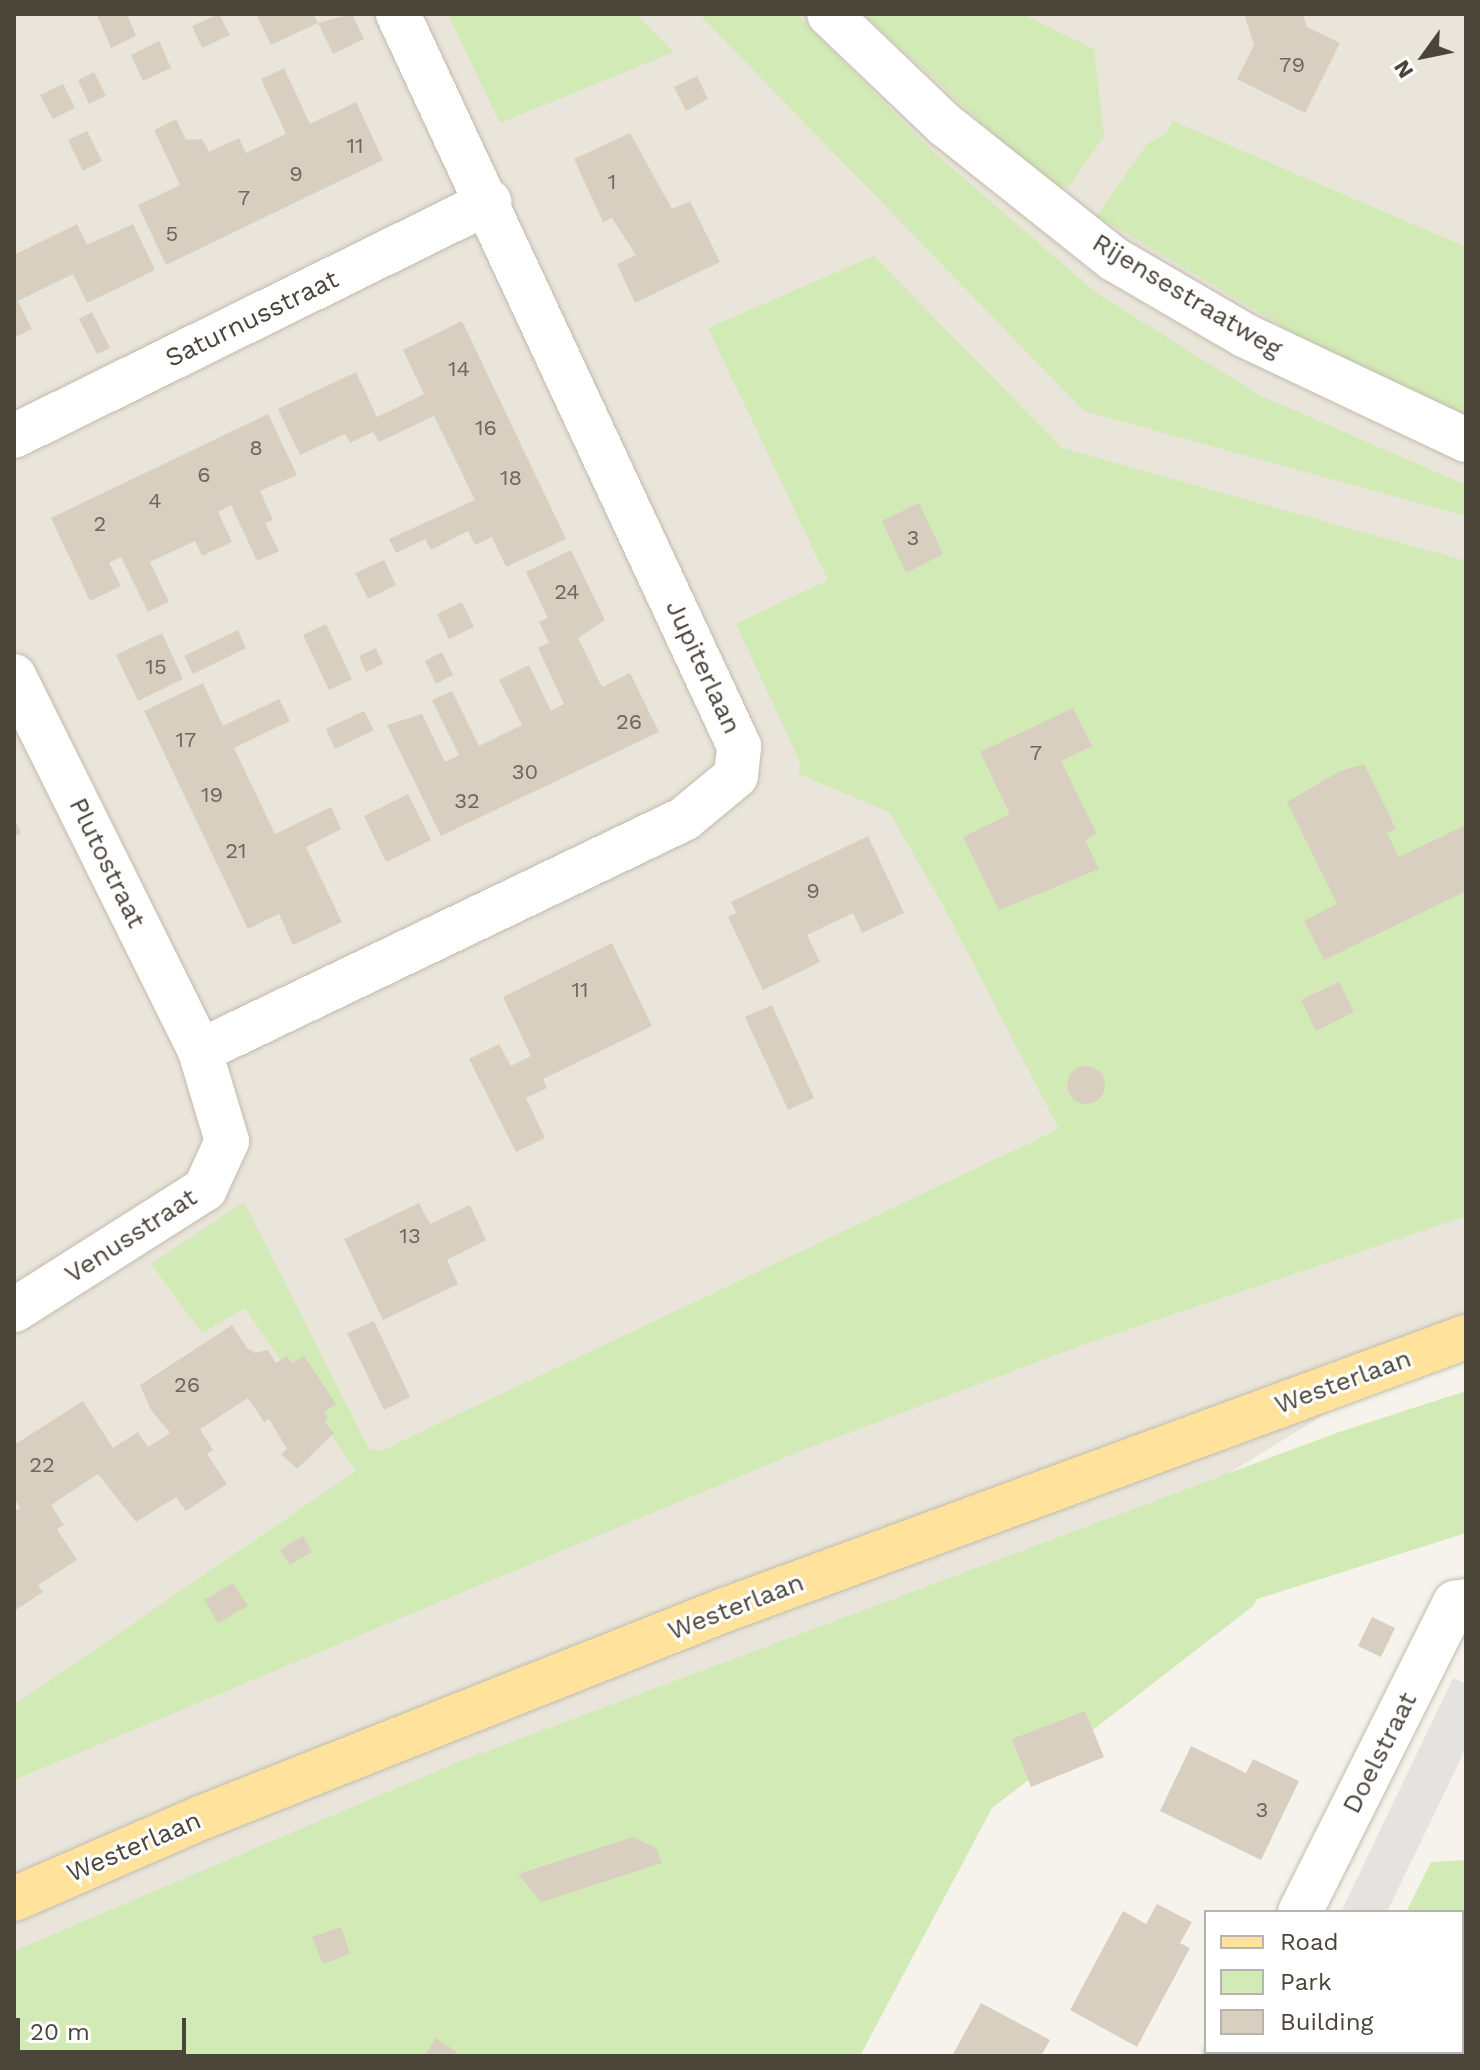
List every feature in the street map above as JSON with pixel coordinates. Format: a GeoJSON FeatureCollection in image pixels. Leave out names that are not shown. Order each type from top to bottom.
{"type":"FeatureCollection","features":[{"type":"Feature","properties":{"kind":"main road","name":"Westerlaan"},"geometry":{"type":"LineString","coordinates":[[14,1899],[203,1817],[722,1611],[1466,1337]]}},
{"type":"Feature","properties":{"kind":"street","name":"Jupiterlaan"},"geometry":{"type":"LineString","coordinates":[[200,1051],[684,819],[736,776],[739,746],[489,202],[398,14]]}},
{"type":"Feature","properties":{"kind":"street","name":"Rijensestraatweg"},"geometry":{"type":"LineString","coordinates":[[829,14],[944,124],[1114,259],[1244,335],[1466,440]]}},
{"type":"Feature","properties":{"kind":"street","name":"Saturnusstraat"},"geometry":{"type":"LineString","coordinates":[[14,436],[489,202]]}},
{"type":"Feature","properties":{"kind":"street","name":"Plutostraat"},"geometry":{"type":"LineString","coordinates":[[14,676],[200,1051]]}},
{"type":"Feature","properties":{"kind":"street","name":"Venusstraat"},"geometry":{"type":"LineString","coordinates":[[14,1310],[205,1189],[227,1141],[200,1051]]}},
{"type":"Feature","properties":{"kind":"street","name":"Doelstraat"},"geometry":{"type":"LineString","coordinates":[[1301,1910],[1455,1603],[1466,1601]]}},
{"type":"Feature","properties":{"kind":"shaded area"},"geometry":{"type":"Polygon","coordinates":[[[14,14],[1466,14],[1466,1327],[284,2056],[14,2056],[14,14]]]}},
{"type":"Feature","properties":{"kind":"shaded area"},"geometry":{"type":"Polygon","coordinates":[[[1453,1678],[1466,1684],[1466,1748],[1388,1910],[1342,1910],[1453,1678]]]}},
{"type":"Feature","properties":{"kind":"green space"},"geometry":{"type":"Polygon","coordinates":[[[448,14],[636,14],[674,52],[500,123],[448,14]]]}},
{"type":"Feature","properties":{"kind":"green space"},"geometry":{"type":"Polygon","coordinates":[[[699,14],[796,14],[931,150],[1095,292],[1259,395],[1466,485],[1466,516],[1084,411],[699,14]]]}},
{"type":"Feature","properties":{"kind":"green space"},"geometry":{"type":"Polygon","coordinates":[[[864,14],[1022,14],[1094,49],[1104,136],[1070,185],[1058,187],[1016,155],[864,14]]]}},
{"type":"Feature","properties":{"kind":"green space"},"geometry":{"type":"Polygon","coordinates":[[[1173,121],[1466,247],[1466,416],[1316,346],[1097,216],[1147,144],[1167,133],[1173,121]]]}},
{"type":"Feature","properties":{"kind":"green space"},"geometry":{"type":"Polygon","coordinates":[[[874,256],[1062,448],[1466,561],[1466,1216],[1080,1346],[803,1450],[14,1780],[14,1705],[356,1471],[245,1308],[202,1333],[151,1264],[244,1202],[369,1449],[381,1451],[1059,1129],[942,903],[889,812],[799,774],[800,762],[736,624],[828,580],[708,328],[874,256]]]}},
{"type":"Feature","properties":{"kind":"green space"},"geometry":{"type":"Polygon","coordinates":[[[1466,1391],[1466,1533],[1257,1599],[1253,1606],[992,1808],[860,2056],[14,2056],[14,1951],[458,1762],[1339,1432],[1466,1391]]]}},
{"type":"Feature","properties":{"kind":"green space"},"geometry":{"type":"Polygon","coordinates":[[[1466,1860],[1466,2056],[1434,2054],[1464,2054],[1464,1910],[1407,1910],[1431,1862],[1466,1860]]]}},
{"type":"Feature","properties":{"kind":"building"},"geometry":{"type":"Polygon","coordinates":[[[127,14],[136,36],[111,48],[97,15],[127,14]]]}},
{"type":"Feature","properties":{"kind":"building"},"geometry":{"type":"Polygon","coordinates":[[[219,14],[230,35],[202,48],[192,26],[219,14]]]}},
{"type":"Feature","properties":{"kind":"building"},"geometry":{"type":"Polygon","coordinates":[[[256,14],[313,14],[318,23],[271,45],[256,14]]]}},
{"type":"Feature","properties":{"kind":"building"},"geometry":{"type":"Polygon","coordinates":[[[352,14],[364,39],[333,54],[318,23],[352,14]]]}},
{"type":"Feature","properties":{"kind":"building"},"geometry":{"type":"Polygon","coordinates":[[[1244,14],[1303,14],[1307,27],[1340,43],[1305,113],[1237,79],[1254,45],[1244,14]]]}},
{"type":"Feature","properties":{"kind":"building"},"geometry":{"type":"Polygon","coordinates":[[[159,41],[171,68],[143,81],[131,55],[159,41]]]}},
{"type":"Feature","properties":{"kind":"building"},"geometry":{"type":"Polygon","coordinates":[[[284,68],[310,124],[356,102],[383,160],[166,265],[138,205],[180,185],[154,130],[176,119],[186,140],[202,139],[209,152],[239,138],[246,153],[286,134],[261,79],[284,68]]]}},
{"type":"Feature","properties":{"kind":"building"},"geometry":{"type":"Polygon","coordinates":[[[94,72],[106,96],[89,104],[78,80],[94,72]]]}},
{"type":"Feature","properties":{"kind":"building"},"geometry":{"type":"Polygon","coordinates":[[[697,76],[708,99],[686,111],[674,87],[697,76]]]}},
{"type":"Feature","properties":{"kind":"building"},"geometry":{"type":"Polygon","coordinates":[[[63,84],[75,108],[53,119],[40,95],[63,84]]]}},
{"type":"Feature","properties":{"kind":"building"},"geometry":{"type":"Polygon","coordinates":[[[87,131],[102,161],[83,171],[68,140],[87,131]]]}},
{"type":"Feature","properties":{"kind":"building"},"geometry":{"type":"Polygon","coordinates":[[[630,133],[672,209],[690,201],[720,262],[635,303],[617,264],[636,255],[612,218],[603,222],[574,159],[630,133]]]}},
{"type":"Feature","properties":{"kind":"building"},"geometry":{"type":"Polygon","coordinates":[[[77,224],[87,245],[133,224],[155,270],[87,303],[73,274],[18,301],[32,329],[14,338],[14,255],[77,224]]]}},
{"type":"Feature","properties":{"kind":"building"},"geometry":{"type":"Polygon","coordinates":[[[92,312],[110,348],[97,354],[79,319],[92,312]]]}},
{"type":"Feature","properties":{"kind":"building"},"geometry":{"type":"Polygon","coordinates":[[[462,321],[566,539],[506,567],[492,537],[475,545],[468,531],[431,550],[425,539],[396,553],[389,539],[475,500],[434,416],[379,442],[373,432],[350,443],[345,434],[300,455],[278,409],[356,372],[377,417],[396,408],[424,394],[403,350],[462,321]]]}},
{"type":"Feature","properties":{"kind":"building"},"geometry":{"type":"Polygon","coordinates":[[[268,414],[297,475],[260,491],[273,520],[265,523],[279,551],[257,561],[231,505],[218,512],[232,542],[202,556],[195,541],[150,562],[169,602],[148,612],[121,557],[109,563],[121,586],[90,601],[51,518],[268,414]]]}},
{"type":"Feature","properties":{"kind":"building"},"geometry":{"type":"Polygon","coordinates":[[[919,503],[943,554],[906,573],[882,521],[919,503]]]}},
{"type":"Feature","properties":{"kind":"building"},"geometry":{"type":"Polygon","coordinates":[[[571,550],[605,620],[578,638],[602,687],[630,673],[659,732],[441,836],[387,725],[422,714],[445,762],[459,755],[432,700],[452,691],[479,746],[522,725],[499,680],[529,665],[551,711],[564,704],[538,648],[549,643],[539,622],[548,618],[526,572],[571,550]]]}},
{"type":"Feature","properties":{"kind":"building"},"geometry":{"type":"Polygon","coordinates":[[[384,560],[396,585],[368,599],[355,573],[384,560]]]}},
{"type":"Feature","properties":{"kind":"building"},"geometry":{"type":"Polygon","coordinates":[[[462,602],[474,627],[449,639],[437,614],[462,602]]]}},
{"type":"Feature","properties":{"kind":"building"},"geometry":{"type":"Polygon","coordinates":[[[326,624],[352,679],[329,690],[303,635],[326,624]]]}},
{"type":"Feature","properties":{"kind":"building"},"geometry":{"type":"Polygon","coordinates":[[[238,630],[246,648],[193,674],[184,656],[238,630]]]}},
{"type":"Feature","properties":{"kind":"building"},"geometry":{"type":"Polygon","coordinates":[[[162,633],[183,679],[138,701],[116,655],[162,633]]]}},
{"type":"Feature","properties":{"kind":"building"},"geometry":{"type":"Polygon","coordinates":[[[376,648],[383,664],[366,672],[359,656],[376,648]]]}},
{"type":"Feature","properties":{"kind":"building"},"geometry":{"type":"Polygon","coordinates":[[[442,652],[453,675],[436,684],[425,661],[442,652]]]}},
{"type":"Feature","properties":{"kind":"building"},"geometry":{"type":"Polygon","coordinates":[[[203,683],[223,726],[279,699],[290,721],[234,748],[275,834],[331,807],[341,829],[306,847],[342,922],[293,945],[279,914],[248,929],[144,711],[203,683]]]}},
{"type":"Feature","properties":{"kind":"building"},"geometry":{"type":"Polygon","coordinates":[[[1073,708],[1092,746],[1061,761],[1097,834],[1085,840],[1099,869],[999,910],[963,837],[1010,814],[980,752],[1073,708]]]}},
{"type":"Feature","properties":{"kind":"building"},"geometry":{"type":"Polygon","coordinates":[[[364,711],[374,730],[335,749],[326,729],[364,711]]]}},
{"type":"Feature","properties":{"kind":"building"},"geometry":{"type":"Polygon","coordinates":[[[1364,764],[1396,829],[1387,833],[1399,857],[1466,825],[1466,891],[1324,960],[1304,921],[1337,904],[1287,802],[1340,771],[1364,764]]]}},
{"type":"Feature","properties":{"kind":"building"},"geometry":{"type":"Polygon","coordinates":[[[408,794],[431,840],[386,862],[364,816],[408,794]]]}},
{"type":"Feature","properties":{"kind":"building"},"geometry":{"type":"Polygon","coordinates":[[[14,818],[21,833],[14,837],[14,818]]]}},
{"type":"Feature","properties":{"kind":"building"},"geometry":{"type":"Polygon","coordinates":[[[868,836],[904,913],[862,933],[853,913],[807,935],[820,962],[763,990],[728,917],[736,913],[731,902],[868,836]]]}},
{"type":"Feature","properties":{"kind":"building"},"geometry":{"type":"Polygon","coordinates":[[[612,943],[652,1026],[543,1079],[547,1088],[526,1098],[545,1138],[516,1152],[469,1059],[499,1044],[511,1066],[531,1056],[503,997],[612,943]]]}},
{"type":"Feature","properties":{"kind":"building"},"geometry":{"type":"Polygon","coordinates":[[[1339,982],[1354,1012],[1316,1031],[1301,1000],[1339,982]]]}},
{"type":"Feature","properties":{"kind":"building"},"geometry":{"type":"Polygon","coordinates":[[[772,1005],[814,1098],[788,1110],[745,1017],[772,1005]]]}},
{"type":"Feature","properties":{"kind":"building"},"geometry":{"type":"Polygon","coordinates":[[[1086,1066],[1100,1071],[1105,1085],[1100,1099],[1086,1104],[1072,1099],[1067,1085],[1072,1071],[1086,1066]]]}},
{"type":"Feature","properties":{"kind":"building"},"geometry":{"type":"Polygon","coordinates":[[[419,1203],[430,1224],[470,1205],[486,1240],[447,1260],[458,1284],[383,1320],[344,1239],[419,1203]]]}},
{"type":"Feature","properties":{"kind":"building"},"geometry":{"type":"Polygon","coordinates":[[[374,1321],[410,1397],[384,1410],[347,1333],[374,1321]]]}},
{"type":"Feature","properties":{"kind":"building"},"geometry":{"type":"Polygon","coordinates":[[[232,1325],[247,1348],[255,1353],[268,1350],[276,1363],[287,1356],[292,1363],[304,1356],[336,1404],[324,1412],[328,1419],[324,1422],[334,1433],[297,1469],[281,1454],[287,1449],[269,1419],[264,1422],[248,1398],[200,1429],[213,1450],[207,1454],[227,1484],[186,1511],[176,1497],[136,1522],[98,1474],[51,1505],[64,1525],[57,1529],[77,1560],[38,1585],[43,1592],[14,1611],[14,1512],[20,1508],[14,1497],[14,1445],[83,1401],[113,1448],[138,1432],[148,1447],[170,1433],[151,1410],[140,1385],[232,1325]]]}},
{"type":"Feature","properties":{"kind":"building"},"geometry":{"type":"Polygon","coordinates":[[[303,1536],[312,1552],[290,1565],[280,1550],[303,1536]]]}},
{"type":"Feature","properties":{"kind":"building"},"geometry":{"type":"Polygon","coordinates":[[[233,1583],[248,1606],[218,1623],[204,1600],[233,1583]]]}},
{"type":"Feature","properties":{"kind":"building"},"geometry":{"type":"Polygon","coordinates":[[[1372,1617],[1395,1628],[1381,1657],[1358,1646],[1372,1617]]]}},
{"type":"Feature","properties":{"kind":"building"},"geometry":{"type":"Polygon","coordinates":[[[1085,1711],[1104,1757],[1031,1787],[1012,1739],[1085,1711]]]}},
{"type":"Feature","properties":{"kind":"building"},"geometry":{"type":"Polygon","coordinates":[[[1191,1746],[1246,1773],[1253,1759],[1299,1781],[1261,1860],[1160,1811],[1191,1746]]]}},
{"type":"Feature","properties":{"kind":"building"},"geometry":{"type":"Polygon","coordinates":[[[633,1837],[656,1848],[662,1863],[541,1902],[518,1874],[633,1837]]]}},
{"type":"Feature","properties":{"kind":"building"},"geometry":{"type":"Polygon","coordinates":[[[1157,1904],[1192,1922],[1180,1943],[1190,1948],[1137,2047],[1070,2010],[1123,1911],[1146,1924],[1157,1904]]]}},
{"type":"Feature","properties":{"kind":"building"},"geometry":{"type":"Polygon","coordinates":[[[341,1927],[350,1954],[323,1964],[312,1937],[341,1927]]]}},
{"type":"Feature","properties":{"kind":"building"},"geometry":{"type":"Polygon","coordinates":[[[981,2003],[1050,2040],[1041,2056],[952,2056],[981,2003]]]}},
{"type":"Feature","properties":{"kind":"building"},"geometry":{"type":"Polygon","coordinates":[[[436,2038],[457,2052],[454,2056],[424,2056],[436,2038]]]}}]}
